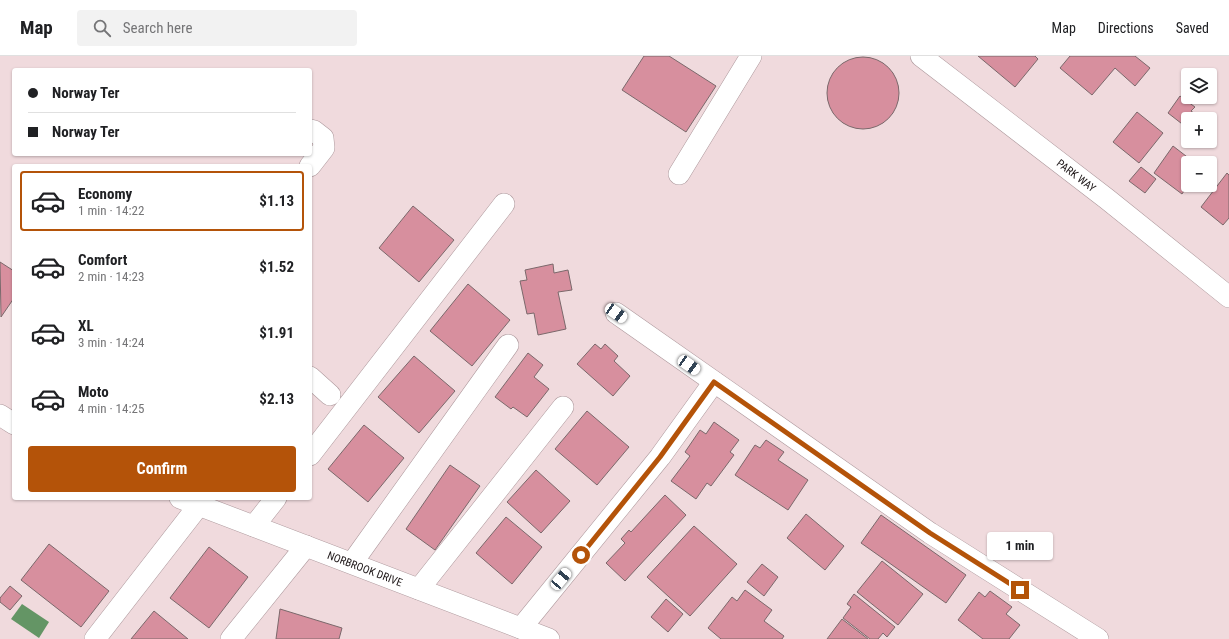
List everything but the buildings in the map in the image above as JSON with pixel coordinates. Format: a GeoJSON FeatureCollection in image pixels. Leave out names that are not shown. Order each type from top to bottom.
{"type":"FeatureCollection","features":[{"type":"Feature","properties":{"kind":"street"},"geometry":{"type":"LineString","coordinates":[[679,174],[751,56]]}},
{"type":"Feature","properties":{"kind":"street","name":"PARK WAY"},"geometry":{"type":"LineString","coordinates":[[921,56],[1107,199],[1229,297]]}},
{"type":"Feature","properties":{"kind":"street"},"geometry":{"type":"LineString","coordinates":[[312,130],[324,138],[324,148],[312,164]]}},
{"type":"Feature","properties":{"kind":"street"},"geometry":{"type":"LineString","coordinates":[[312,452],[504,204]]}},
{"type":"Feature","properties":{"kind":"street"},"geometry":{"type":"LineString","coordinates":[[616,313],[930,533],[1098,639]]}},
{"type":"Feature","properties":{"kind":"street"},"geometry":{"type":"LineString","coordinates":[[352,563],[508,346]]}},
{"type":"Feature","properties":{"kind":"street"},"geometry":{"type":"LineString","coordinates":[[312,379],[330,395]]}},
{"type":"Feature","properties":{"kind":"street"},"geometry":{"type":"LineString","coordinates":[[521,628],[660,457],[714,382]]}},
{"type":"Feature","properties":{"kind":"street"},"geometry":{"type":"LineString","coordinates":[[419,589],[564,407]]}},
{"type":"Feature","properties":{"kind":"street"},"geometry":{"type":"LineString","coordinates":[[0,415],[12,423]]}},
{"type":"Feature","properties":{"kind":"street"},"geometry":{"type":"LineString","coordinates":[[254,526],[274,500]]}},
{"type":"Feature","properties":{"kind":"street"},"geometry":{"type":"LineString","coordinates":[[95,639],[190,502]]}},
{"type":"Feature","properties":{"kind":"street","name":"NORBROOK DRIVE"},"geometry":{"type":"LineString","coordinates":[[190,502],[549,639]]}},
{"type":"Feature","properties":{"kind":"street"},"geometry":{"type":"LineString","coordinates":[[231,639],[306,546]]}},
{"type":"Feature","properties":{"kind":"shaded area"},"geometry":{"type":"Polygon","coordinates":[[[22,604],[49,622],[39,638],[11,619],[22,604]]]}},
{"type":"Feature","properties":{"kind":"route"},"geometry":{"type":"LineString","coordinates":[[581,555],[660,457],[714,382],[930,533],[1020,590]]}}]}
